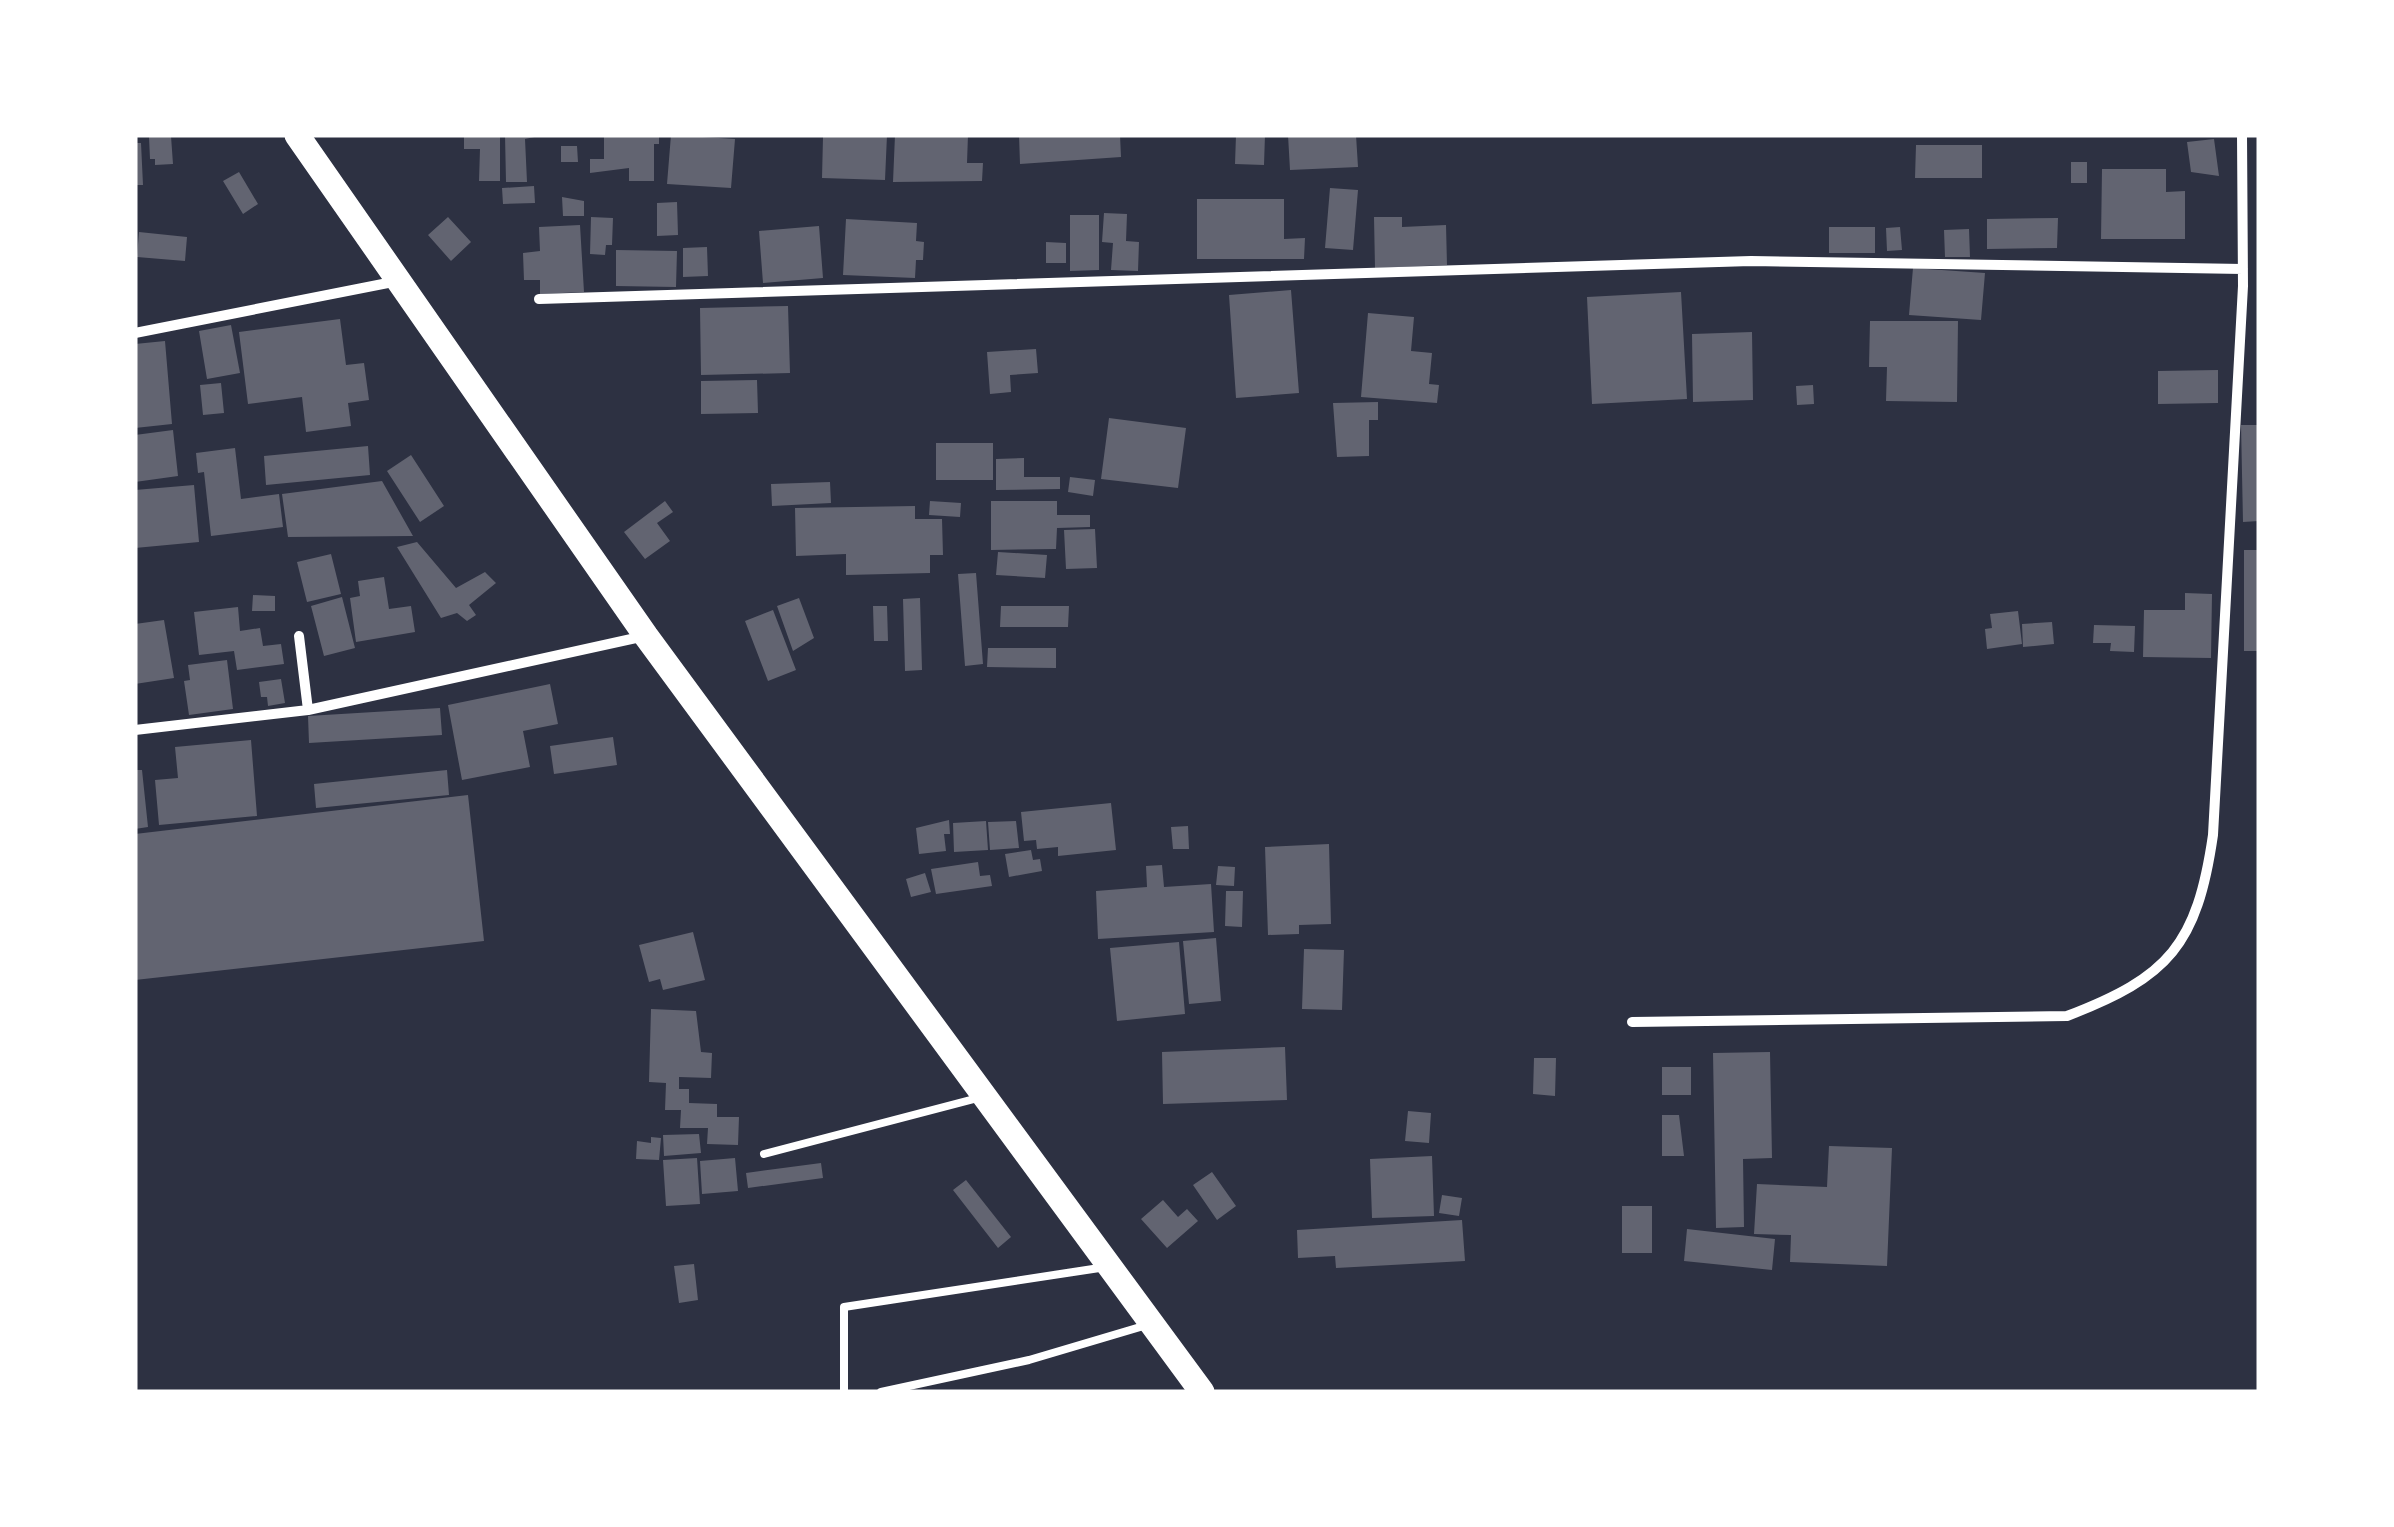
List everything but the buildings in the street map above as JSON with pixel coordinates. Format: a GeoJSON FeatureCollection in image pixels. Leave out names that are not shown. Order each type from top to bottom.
{"type":"FeatureCollection","features":[{"type":"Feature","properties":{"kind":"main road"},"geometry":{"type":"LineString","coordinates":[[297,135],[646,636],[1202,1392]]}},
{"type":"Feature","properties":{"kind":"street"},"geometry":{"type":"LineString","coordinates":[[1632,1022],[2066,1016],[2127,993],[2168,959],[2195,915],[2206,882],[2214,835],[2243,268],[2242,135]]}},
{"type":"Feature","properties":{"kind":"street"},"geometry":{"type":"LineString","coordinates":[[539,299],[1751,261],[2243,268]]}},
{"type":"Feature","properties":{"kind":"street"},"geometry":{"type":"LineString","coordinates":[[135,333],[399,281]]}},
{"type":"Feature","properties":{"kind":"street"},"geometry":{"type":"LineString","coordinates":[[298,636],[308,710]]}},
{"type":"Feature","properties":{"kind":"street"},"geometry":{"type":"LineString","coordinates":[[135,730],[308,710],[646,636]]}},
{"type":"Feature","properties":{"kind":"lane"},"geometry":{"type":"LineString","coordinates":[[764,1154],[982,1096]]}},
{"type":"Feature","properties":{"kind":"lane"},"geometry":{"type":"LineString","coordinates":[[844,1392],[844,1306],[1109,1267]]}},
{"type":"Feature","properties":{"kind":"lane"},"geometry":{"type":"LineString","coordinates":[[882,1392],[1029,1360],[1152,1324]]}}]}
